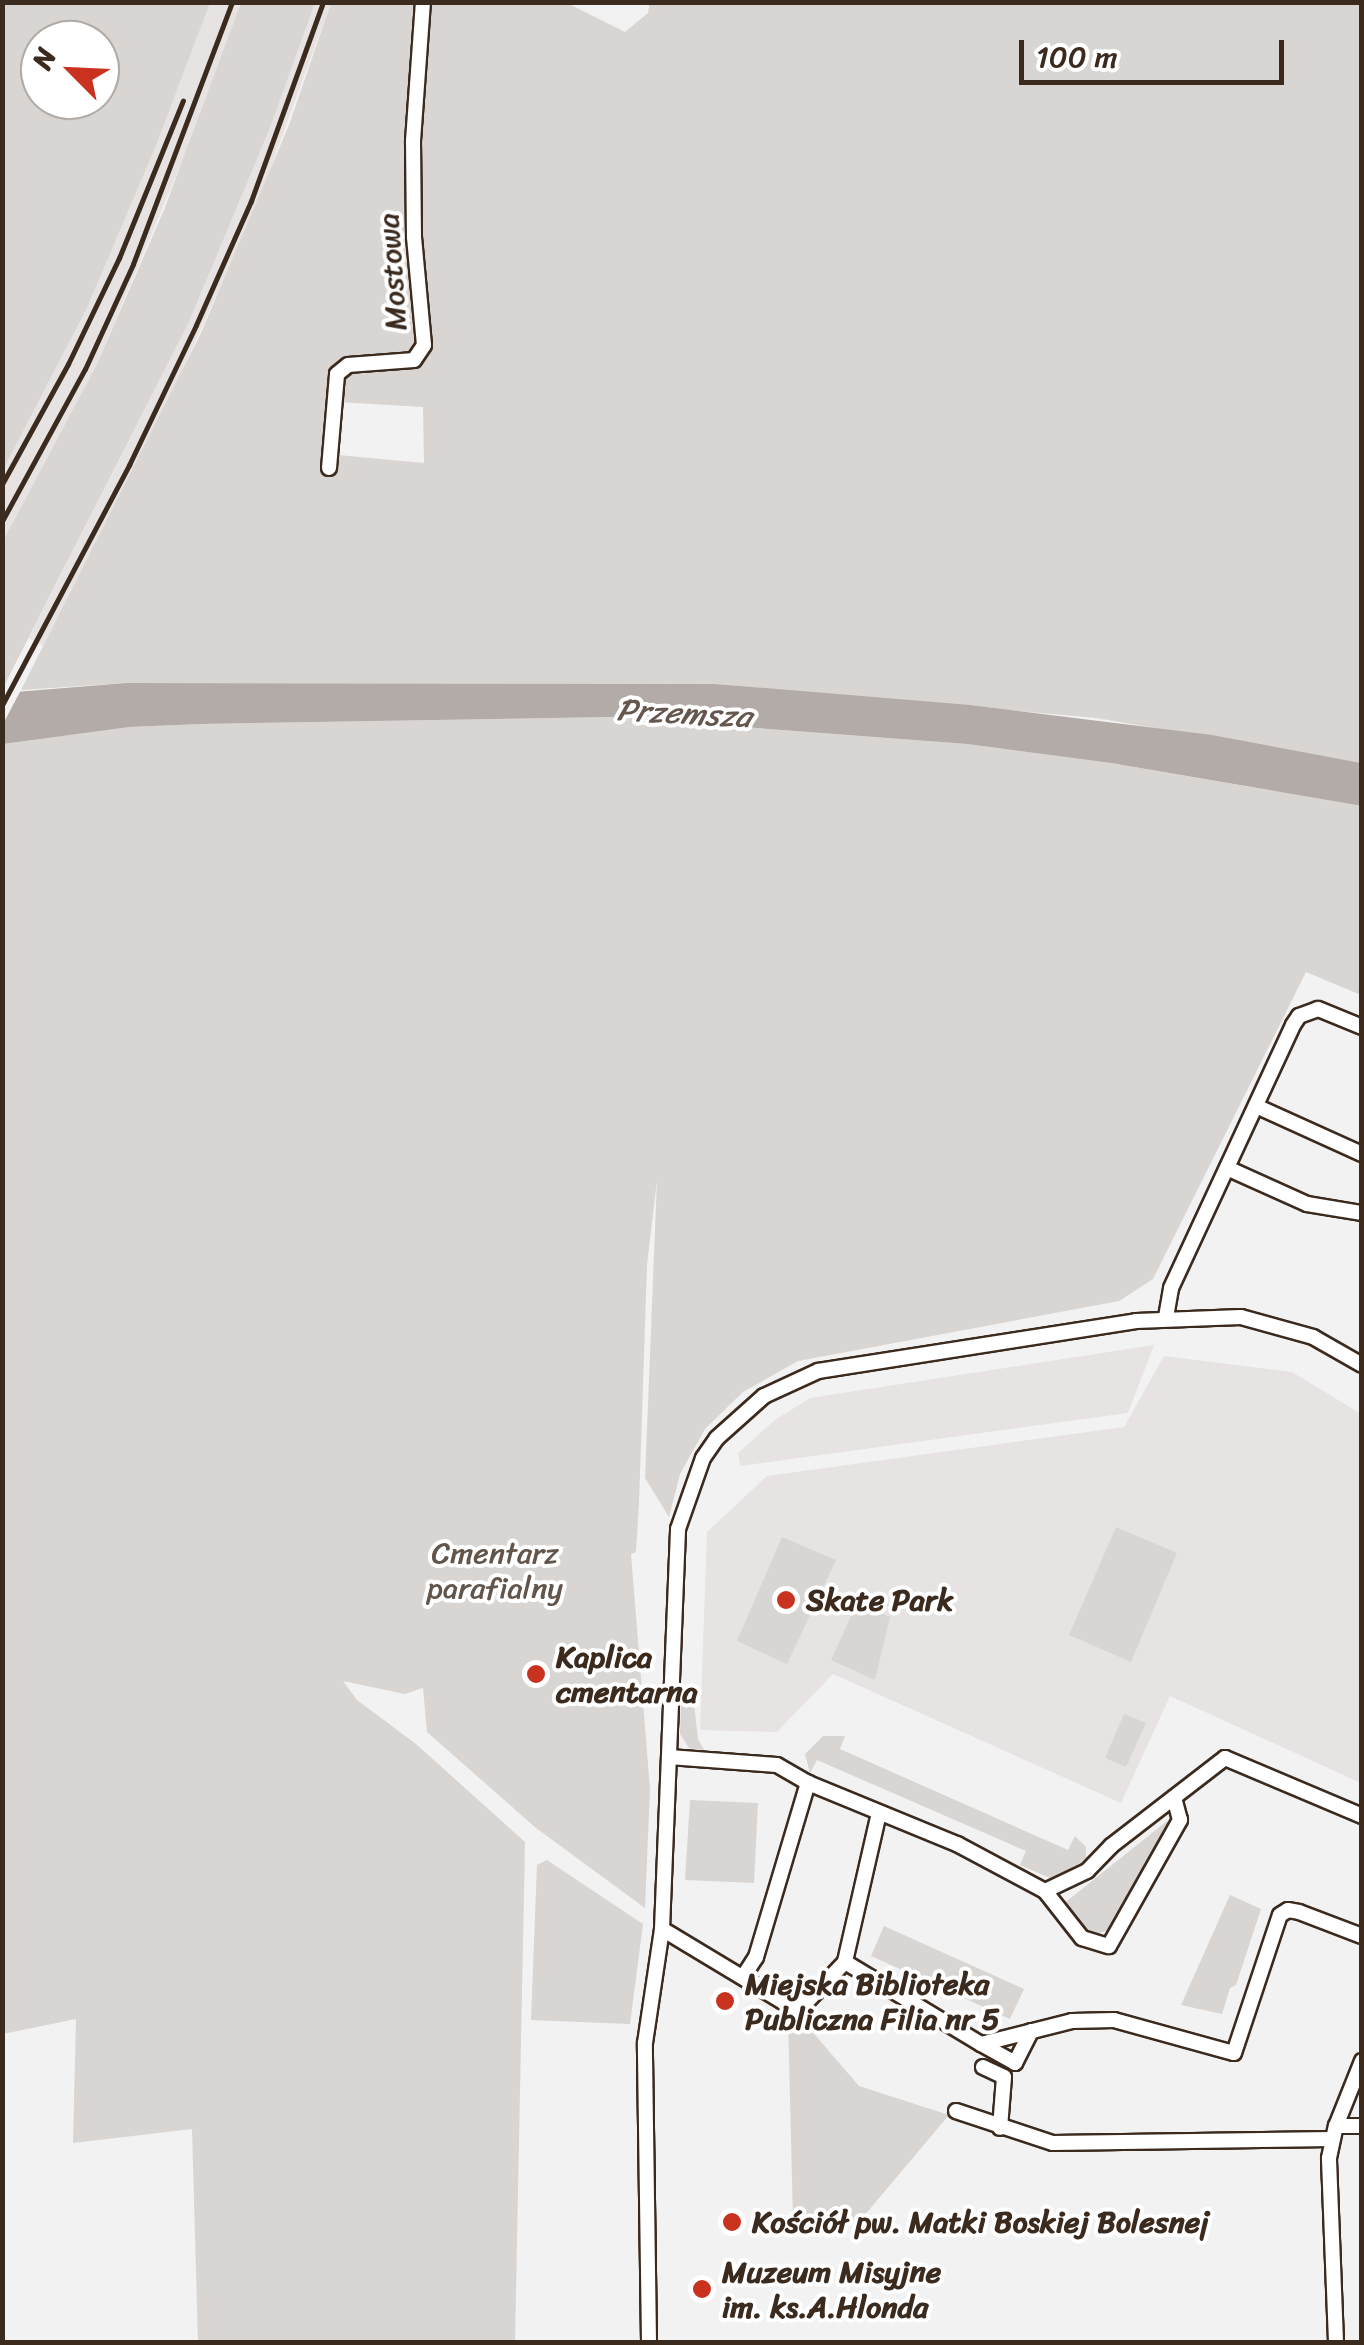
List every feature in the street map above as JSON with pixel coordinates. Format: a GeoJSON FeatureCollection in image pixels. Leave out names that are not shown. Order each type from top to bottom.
{"type":"FeatureCollection","features":[{"type":"Feature","properties":{"kind":"street","name":"Mostowa"},"geometry":{"type":"LineString","coordinates":[[330,468],[337,374],[348,365],[414,360],[424,344],[414,218],[422,2]]}},
{"type":"Feature","properties":{"kind":"street"},"geometry":{"type":"LineString","coordinates":[[1166,1317],[1171,1288],[1300,1016],[1318,1010],[1362,1027]]}},
{"type":"Feature","properties":{"kind":"street"},"geometry":{"type":"LineString","coordinates":[[1256,1106],[1362,1154]]}},
{"type":"Feature","properties":{"kind":"street"},"geometry":{"type":"LineString","coordinates":[[1227,1168],[1308,1204],[1362,1214]]}},
{"type":"Feature","properties":{"kind":"street"},"geometry":{"type":"LineString","coordinates":[[649,2342],[645,2043],[662,1929],[678,1529],[683,1504],[703,1458],[738,1417],[764,1396],[818,1371],[1166,1317],[1241,1317],[1313,1337],[1362,1365]]}},
{"type":"Feature","properties":{"kind":"street"},"geometry":{"type":"LineString","coordinates":[[669,1757],[777,1766],[808,1783],[957,1844],[1044,1891],[1082,1938],[1108,1946],[1180,1820],[1174,1798]]}},
{"type":"Feature","properties":{"kind":"street"},"geometry":{"type":"LineString","coordinates":[[1044,1891],[1087,1871],[1111,1846],[1225,1758],[1362,1816]]}},
{"type":"Feature","properties":{"kind":"street"},"geometry":{"type":"LineString","coordinates":[[743,1977],[756,1958],[808,1783]]}},
{"type":"Feature","properties":{"kind":"street"},"geometry":{"type":"LineString","coordinates":[[662,1929],[783,2002],[802,2008],[845,1962],[879,1813]]}},
{"type":"Feature","properties":{"kind":"street"},"geometry":{"type":"LineString","coordinates":[[980,2044],[1072,2021],[1114,2020],[1234,2053],[1280,1915],[1288,1910],[1299,1912],[1362,1936]]}},
{"type":"Feature","properties":{"kind":"street"},"geometry":{"type":"LineString","coordinates":[[845,1962],[1015,2064],[1031,2031]]}},
{"type":"Feature","properties":{"kind":"street"},"geometry":{"type":"LineString","coordinates":[[1336,2342],[1334,2132],[1362,2061]]}},
{"type":"Feature","properties":{"kind":"street"},"geometry":{"type":"LineString","coordinates":[[984,2068],[1004,2078],[998,2105],[1000,2128]]}},
{"type":"Feature","properties":{"kind":"street"},"geometry":{"type":"LineString","coordinates":[[956,2111],[1053,2143],[1334,2132],[1362,2126]]}},
{"type":"Feature","properties":{"kind":"shaded area"},"geometry":{"type":"Polygon","coordinates":[[[210,3],[241,3],[202,114],[97,364],[3,541],[3,470],[87,308],[156,146],[210,3]]]}},
{"type":"Feature","properties":{"kind":"shaded area"},"geometry":{"type":"Polygon","coordinates":[[[315,3],[331,3],[257,205],[160,420],[43,646],[29,638],[189,322],[270,128],[315,3]]]}},
{"type":"Feature","properties":{"kind":"shaded area"},"geometry":{"type":"Polygon","coordinates":[[[1154,1345],[1128,1413],[740,1466],[738,1453],[775,1420],[810,1398],[1154,1345]]]}},
{"type":"Feature","properties":{"kind":"shaded area"},"geometry":{"type":"Polygon","coordinates":[[[1164,1356],[1292,1372],[1361,1414],[1361,1783],[1170,1696],[1121,1803],[833,1674],[777,1732],[700,1730],[707,1532],[767,1476],[1124,1427],[1164,1356]]]}},
{"type":"Feature","properties":{"kind":"green space"},"geometry":{"type":"Polygon","coordinates":[[[650,2],[1361,3],[1361,763],[1096,718],[715,684],[126,683],[21,690],[201,333],[289,125],[331,3],[567,3],[625,32],[648,13],[650,2]],[[338,402],[338,455],[424,463],[423,407],[338,402]]]}},
{"type":"Feature","properties":{"kind":"green space"},"geometry":{"type":"Polygon","coordinates":[[[2,3],[210,3],[156,146],[87,308],[3,470],[2,3]]]}},
{"type":"Feature","properties":{"kind":"green space"},"geometry":{"type":"Polygon","coordinates":[[[241,3],[315,3],[270,128],[189,322],[3,688],[3,541],[97,364],[164,210],[241,3]]]}},
{"type":"Feature","properties":{"kind":"green space","name":"Cmentarz parafialny"},"geometry":{"type":"Polygon","coordinates":[[[611,717],[967,744],[1111,763],[1361,806],[1361,995],[1306,972],[1153,1279],[1119,1301],[798,1361],[743,1392],[705,1429],[680,1474],[669,1517],[645,1478],[657,1180],[647,1265],[636,1552],[631,1554],[650,1789],[645,1908],[536,1828],[427,1732],[423,1688],[405,1694],[343,1681],[357,1700],[416,1744],[525,1842],[515,2342],[198,2342],[192,2129],[73,2143],[76,2019],[3,2034],[3,744],[130,727],[611,717]]]}},
{"type":"Feature","properties":{"kind":"green space"},"geometry":{"type":"Polygon","coordinates":[[[1116,1527],[1177,1553],[1131,1662],[1069,1635],[1116,1527]]]}},
{"type":"Feature","properties":{"kind":"green space","name":"Skate Park"},"geometry":{"type":"Polygon","coordinates":[[[782,1537],[836,1560],[787,1664],[737,1641],[782,1537]]]}},
{"type":"Feature","properties":{"kind":"green space"},"geometry":{"type":"Polygon","coordinates":[[[857,1603],[890,1617],[875,1680],[831,1660],[857,1603]]]}},
{"type":"Feature","properties":{"kind":"green space"},"geometry":{"type":"Polygon","coordinates":[[[693,1694],[698,1739],[704,1750],[689,1748],[680,1734],[681,1704],[693,1694]]]}},
{"type":"Feature","properties":{"kind":"green space"},"geometry":{"type":"Polygon","coordinates":[[[1124,1714],[1146,1723],[1126,1767],[1105,1758],[1124,1714]]]}},
{"type":"Feature","properties":{"kind":"green space"},"geometry":{"type":"Polygon","coordinates":[[[823,1736],[845,1736],[840,1749],[1068,1850],[1075,1836],[1086,1847],[1086,1858],[1065,1875],[1050,1878],[1020,1865],[1026,1851],[817,1760],[810,1773],[805,1754],[823,1736]]]}},
{"type":"Feature","properties":{"kind":"green space"},"geometry":{"type":"Polygon","coordinates":[[[690,1800],[758,1803],[754,1883],[685,1880],[690,1800]]]}},
{"type":"Feature","properties":{"kind":"green space"},"geometry":{"type":"Polygon","coordinates":[[[1167,1821],[1171,1827],[1110,1930],[1093,1935],[1062,1905],[1167,1821]]]}},
{"type":"Feature","properties":{"kind":"green space"},"geometry":{"type":"Polygon","coordinates":[[[547,1860],[643,1924],[630,2024],[531,2020],[537,1865],[547,1860]]]}},
{"type":"Feature","properties":{"kind":"green space"},"geometry":{"type":"Polygon","coordinates":[[[1230,1895],[1261,1909],[1236,1985],[1230,1988],[1222,2014],[1181,2005],[1230,1895]]]}},
{"type":"Feature","properties":{"kind":"green space"},"geometry":{"type":"Polygon","coordinates":[[[884,1926],[1024,1989],[1010,2019],[871,1956],[884,1926]]]}},
{"type":"Feature","properties":{"kind":"green space"},"geometry":{"type":"Polygon","coordinates":[[[797,2014],[859,2086],[949,2115],[858,2223],[793,2221],[788,2016],[797,2014]]]}},
{"type":"Feature","properties":{"kind":"water","name":"Przemsza"},"geometry":{"type":"Polygon","coordinates":[[[126,683],[715,684],[970,705],[1212,735],[1361,763],[1362,806],[1111,763],[967,744],[611,717],[130,727],[3,744],[3,693],[126,683]]]}},
{"type":"Feature","properties":{"kind":"pier"},"geometry":{"type":"Polygon","coordinates":[[[23,684],[21,690],[3,724],[3,688],[23,684]]]}},
{"type":"Feature","properties":{"kind":"railway"},"geometry":{"type":"LineString","coordinates":[[2,521],[85,369],[133,264],[232,2]]}},
{"type":"Feature","properties":{"kind":"railway"},"geometry":{"type":"LineString","coordinates":[[2,705],[129,465],[196,325],[251,201],[323,2]]}},
{"type":"Feature","properties":{"kind":"railway"},"geometry":{"type":"LineString","coordinates":[[2,484],[68,364],[119,258],[183,100]]}},
{"type":"Feature","properties":{"kind":"place","name":"Skate Park"},"geometry":{"type":"Point","coordinates":[786,1600]}},
{"type":"Feature","properties":{"kind":"place","name":"Kaplica cmentarna"},"geometry":{"type":"Point","coordinates":[536,1674]}},
{"type":"Feature","properties":{"kind":"place","name":"Miejska Biblioteka Publiczna Filia nr 5"},"geometry":{"type":"Point","coordinates":[725,2001]}},
{"type":"Feature","properties":{"kind":"place","name":"Kościół pw. Matki Boskiej Bolesnej"},"geometry":{"type":"Point","coordinates":[732,2222]}},
{"type":"Feature","properties":{"kind":"place","name":"Muzeum Misyjne im. ks.A.Hlonda"},"geometry":{"type":"Point","coordinates":[702,2289]}}]}
